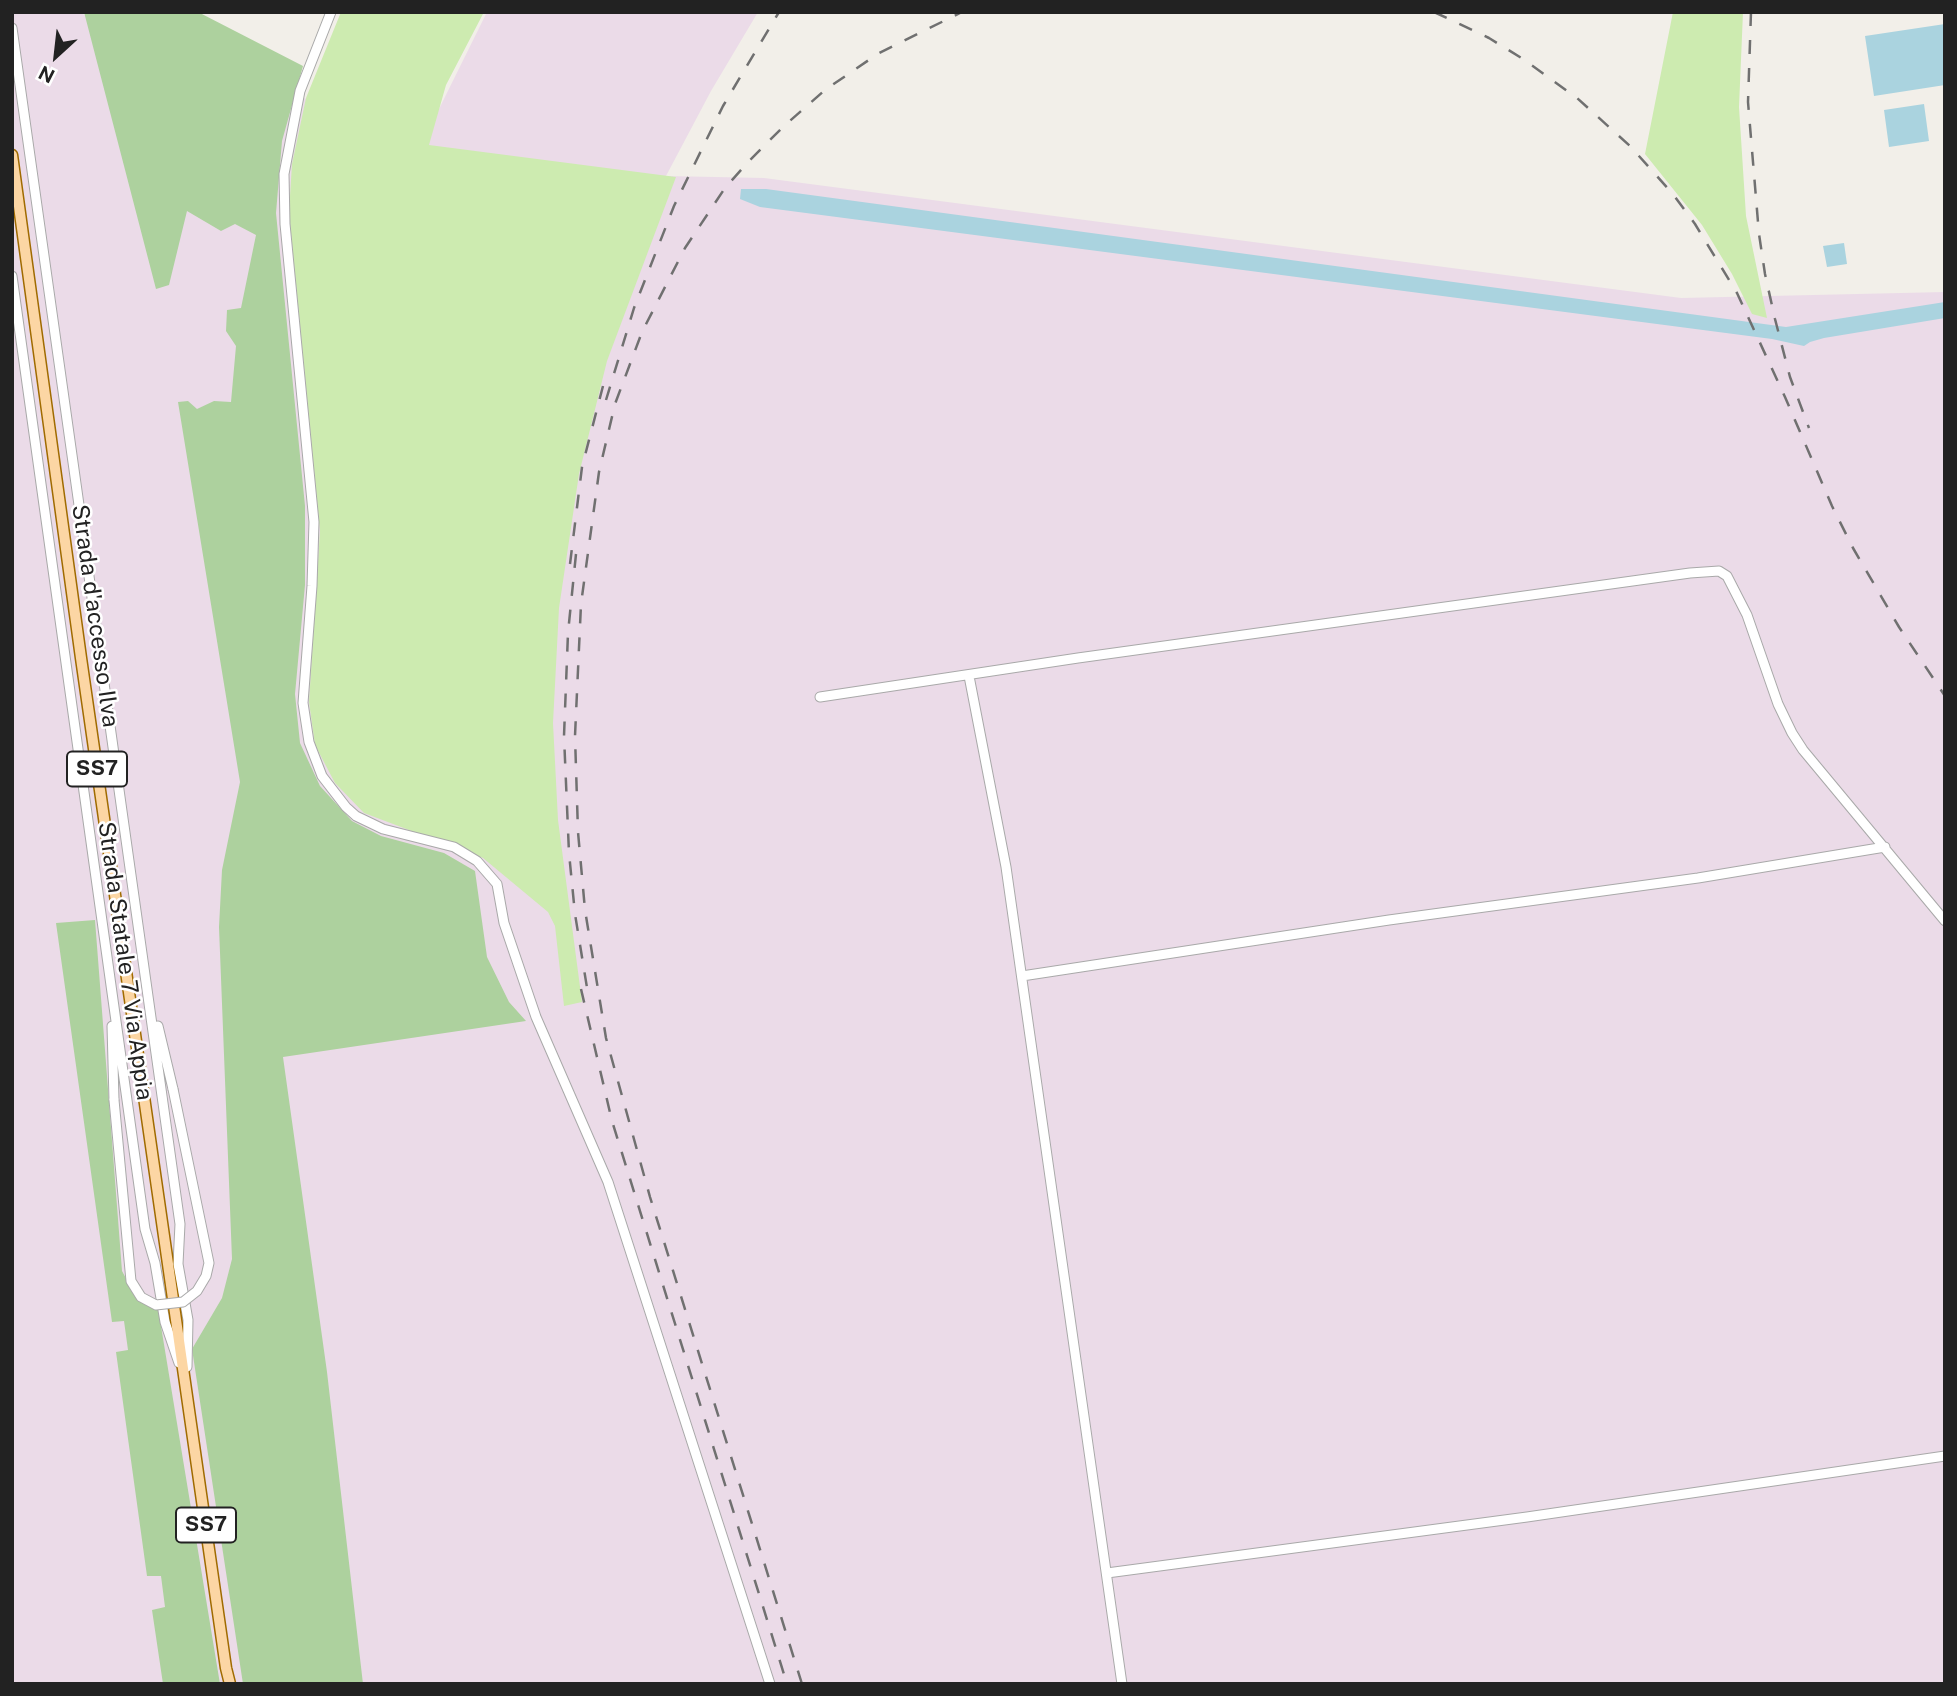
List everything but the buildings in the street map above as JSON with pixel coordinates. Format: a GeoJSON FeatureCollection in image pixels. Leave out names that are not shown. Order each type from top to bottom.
{"type":"FeatureCollection","features":[{"type":"Feature","properties":{"kind":"main road","name":"Strada Statale 7 Via Appia"},"geometry":{"type":"LineString","coordinates":[[12,155],[85,685],[230,1684]]}},
{"type":"Feature","properties":{"kind":"street"},"geometry":{"type":"LineString","coordinates":[[331,12],[300,91],[284,174],[285,224],[314,522],[313,586],[303,703],[309,742],[322,776],[356,816],[383,829],[454,848],[477,861],[497,884],[505,923],[536,1017],[608,1182],[770,1684]]}},
{"type":"Feature","properties":{"kind":"street","name":"Strada d'accesso Ilva"},"geometry":{"type":"LineString","coordinates":[[12,28],[180,1224],[178,1264],[188,1320],[186,1383]]}},
{"type":"Feature","properties":{"kind":"street","name":"Strada d'accesso Ilva"},"geometry":{"type":"LineString","coordinates":[[12,276],[145,1229],[155,1263],[164,1322],[186,1383]]}},
{"type":"Feature","properties":{"kind":"street"},"geometry":{"type":"LineString","coordinates":[[820,697],[1079,658],[1719,571],[1727,576],[1747,615],[1778,704],[1792,733],[1803,750],[1945,921]]}},
{"type":"Feature","properties":{"kind":"street"},"geometry":{"type":"LineString","coordinates":[[969,676],[1000,832],[1022,976],[1122,1684]]}},
{"type":"Feature","properties":{"kind":"street"},"geometry":{"type":"LineString","coordinates":[[1022,976],[1375,922],[1698,878],[1885,848]]}},
{"type":"Feature","properties":{"kind":"street"},"geometry":{"type":"LineString","coordinates":[[110,982],[114,1100],[131,1281],[141,1297],[156,1305],[183,1302],[197,1290],[206,1276],[209,1263],[173,1089],[146,976]]}},
{"type":"Feature","properties":{"kind":"street"},"geometry":{"type":"LineString","coordinates":[[1107,1573],[1527,1517],[1945,1456]]}},
{"type":"Feature","properties":{"kind":"shaded area"},"geometry":{"type":"Polygon","coordinates":[[[12,12],[77,12],[428,145],[437,113],[487,12],[758,12],[711,91],[666,176],[764,178],[1681,298],[1945,292],[1945,1684],[12,1684],[12,12]]]}},
{"type":"Feature","properties":{"kind":"green space"},"geometry":{"type":"Polygon","coordinates":[[[84,12],[198,12],[303,66],[282,141],[276,213],[305,506],[305,585],[295,694],[300,743],[320,786],[352,821],[381,836],[444,853],[475,871],[487,957],[509,1002],[526,1021],[283,1057],[327,1372],[363,1684],[243,1684],[192,1349],[222,1298],[232,1259],[219,927],[222,870],[240,782],[178,402],[188,401],[197,409],[214,401],[231,402],[236,346],[226,331],[227,310],[241,308],[256,235],[235,224],[221,231],[187,211],[169,285],[156,289],[84,12]]]}},
{"type":"Feature","properties":{"kind":"green space"},"geometry":{"type":"Polygon","coordinates":[[[341,12],[484,12],[446,85],[429,145],[676,177],[607,361],[579,474],[559,608],[553,723],[558,820],[582,1002],[564,1006],[555,926],[548,912],[483,858],[364,813],[335,783],[315,745],[309,702],[320,531],[289,212],[292,164],[306,98],[341,12]]]}},
{"type":"Feature","properties":{"kind":"green space"},"geometry":{"type":"Polygon","coordinates":[[[1673,12],[1743,12],[1739,107],[1746,216],[1767,318],[1752,314],[1732,274],[1702,225],[1645,154],[1673,12]]]}},
{"type":"Feature","properties":{"kind":"green space"},"geometry":{"type":"Polygon","coordinates":[[[95,920],[122,1271],[137,1299],[158,1308],[220,1684],[163,1684],[152,1610],[165,1607],[161,1576],[147,1576],[116,1352],[128,1350],[124,1321],[112,1322],[56,923],[95,920]]]}},
{"type":"Feature","properties":{"kind":"water"},"geometry":{"type":"Polygon","coordinates":[[[1945,24],[1945,85],[1874,96],[1865,36],[1945,24]]]}},
{"type":"Feature","properties":{"kind":"water"},"geometry":{"type":"Polygon","coordinates":[[[1924,104],[1929,141],[1889,147],[1884,110],[1924,104]]]}},
{"type":"Feature","properties":{"kind":"water"},"geometry":{"type":"Polygon","coordinates":[[[741,189],[766,189],[1786,327],[1945,302],[1945,318],[1824,338],[1804,346],[1772,339],[760,207],[740,199],[741,189]]]}},
{"type":"Feature","properties":{"kind":"water"},"geometry":{"type":"Polygon","coordinates":[[[1844,243],[1847,264],[1827,267],[1823,246],[1844,243]]]}},
{"type":"Feature","properties":{"kind":"railway"},"geometry":{"type":"LineString","coordinates":[[606,400],[634,308],[674,206],[723,106],[779,12]]}},
{"type":"Feature","properties":{"kind":"railway"},"geometry":{"type":"LineString","coordinates":[[802,1684],[650,1197],[606,1038],[585,910],[578,832],[575,736],[581,604],[599,472],[615,404],[642,332],[685,248],[725,188],[784,126],[825,90],[879,53],[962,12]]}},
{"type":"Feature","properties":{"kind":"railway"},"geometry":{"type":"LineString","coordinates":[[1434,12],[1489,38],[1577,98],[1630,146],[1672,193],[1695,224],[1737,293],[1853,548],[1899,627],[1945,696]]}},
{"type":"Feature","properties":{"kind":"railway"},"geometry":{"type":"LineString","coordinates":[[1751,12],[1748,102],[1759,234],[1775,319],[1790,377],[1809,428]]}},
{"type":"Feature","properties":{"kind":"railway"},"geometry":{"type":"LineString","coordinates":[[570,564],[582,467],[603,386]]}},
{"type":"Feature","properties":{"kind":"railway"},"geometry":{"type":"LineString","coordinates":[[576,554],[568,633],[564,736],[569,853],[575,914],[589,1000]]}},
{"type":"Feature","properties":{"kind":"railway"},"geometry":{"type":"LineString","coordinates":[[581,989],[612,1121],[787,1684]]}}]}
